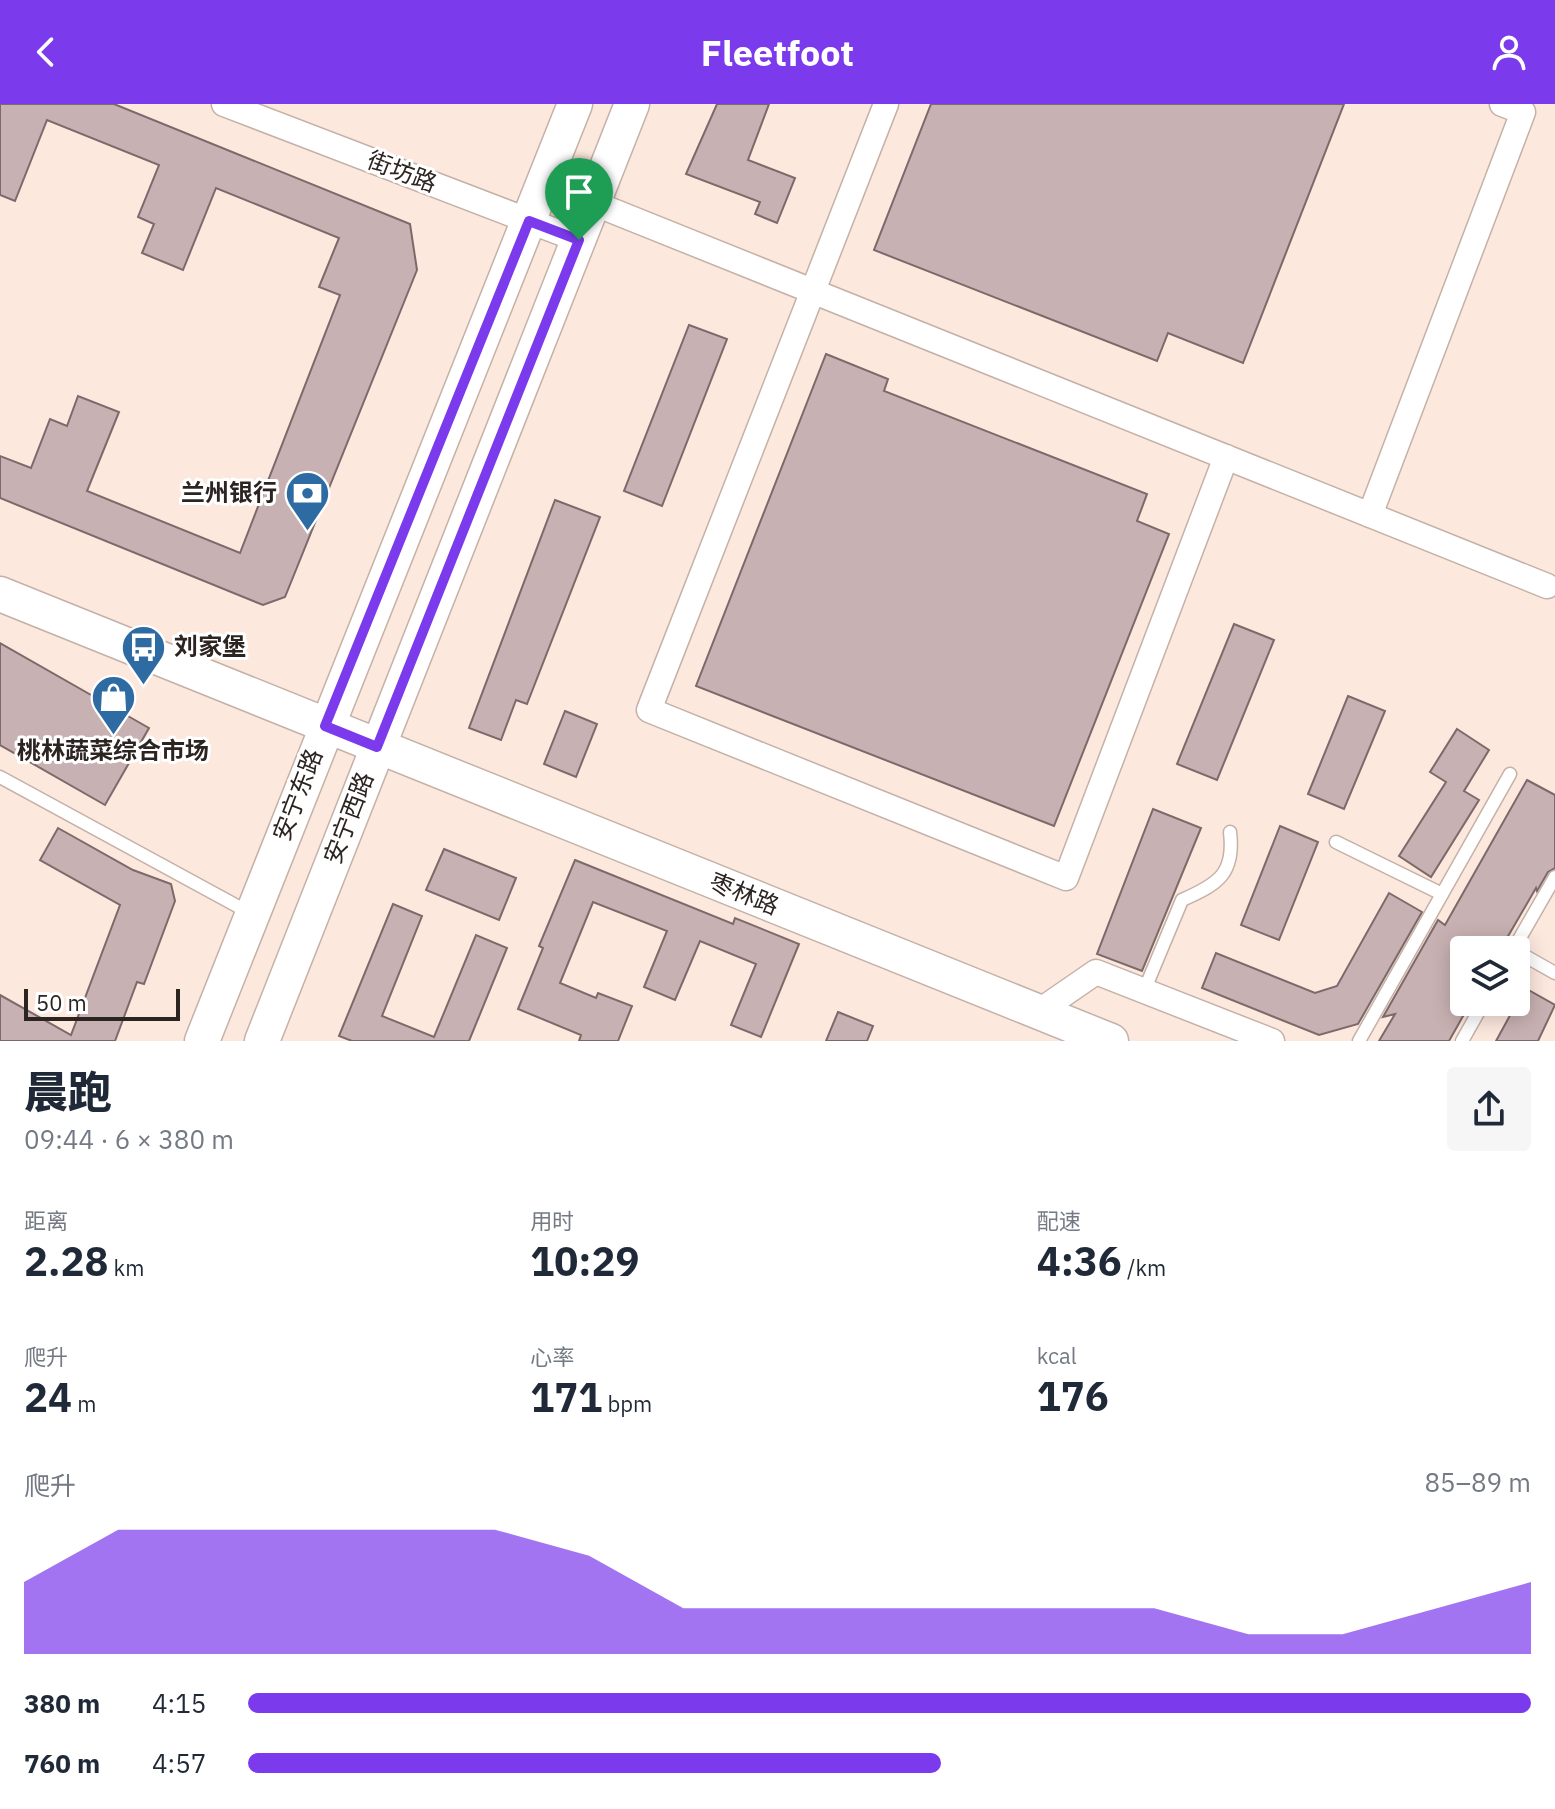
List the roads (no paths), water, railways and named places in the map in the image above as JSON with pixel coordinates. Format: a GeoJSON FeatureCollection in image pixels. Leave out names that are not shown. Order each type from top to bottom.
{"type":"FeatureCollection","features":[{"type":"Feature","properties":{"kind":"main road","name":"安宁东路"},"geometry":{"type":"LineString","coordinates":[[202,1041],[575,104]]}},
{"type":"Feature","properties":{"kind":"main road","name":"安宁西路"},"geometry":{"type":"LineString","coordinates":[[262,1041],[632,104]]}},
{"type":"Feature","properties":{"kind":"main road","name":"枣林路"},"geometry":{"type":"LineString","coordinates":[[0,594],[1111,1041]]}},
{"type":"Feature","properties":{"kind":"street","name":"街坊路"},"geometry":{"type":"LineString","coordinates":[[224,104],[579,240]]}},
{"type":"Feature","properties":{"kind":"street"},"geometry":{"type":"LineString","coordinates":[[886,104],[649,710],[1066,878],[1226,457]]}},
{"type":"Feature","properties":{"kind":"street"},"geometry":{"type":"LineString","coordinates":[[1370,515],[1523,112],[1502,104]]}},
{"type":"Feature","properties":{"kind":"street"},"geometry":{"type":"LineString","coordinates":[[593,203],[1547,586]]}},
{"type":"Feature","properties":{"kind":"street"},"geometry":{"type":"LineString","coordinates":[[1038,1012],[1096,972],[1272,1041]]}},
{"type":"Feature","properties":{"kind":"lane"},"geometry":{"type":"LineString","coordinates":[[1359,1041],[1510,774]]}},
{"type":"Feature","properties":{"kind":"lane"},"geometry":{"type":"LineString","coordinates":[[0,777],[251,914]]}},
{"type":"Feature","properties":{"kind":"lane"},"geometry":{"type":"LineString","coordinates":[[1144,991],[1182,900],[1204,891],[1227,871],[1232,854],[1230,832]]}},
{"type":"Feature","properties":{"kind":"lane"},"geometry":{"type":"LineString","coordinates":[[1336,842],[1442,894]]}},
{"type":"Feature","properties":{"kind":"lane"},"geometry":{"type":"LineString","coordinates":[[1522,936],[1555,877]]}},
{"type":"Feature","properties":{"kind":"lane"},"geometry":{"type":"LineString","coordinates":[[1530,959],[1555,973]]}},
{"type":"Feature","properties":{"kind":"lane"},"geometry":{"type":"LineString","coordinates":[[1462,1041],[1476,1016]]}},
{"type":"Feature","properties":{"kind":"place","name":"兰州银行"},"geometry":{"type":"Point","coordinates":[308,532]}},
{"type":"Feature","properties":{"kind":"place","name":"刘家堡"},"geometry":{"type":"Point","coordinates":[143,686]}},
{"type":"Feature","properties":{"kind":"place","name":"桃林蔬菜综合市场"},"geometry":{"type":"Point","coordinates":[113,736]}}]}
